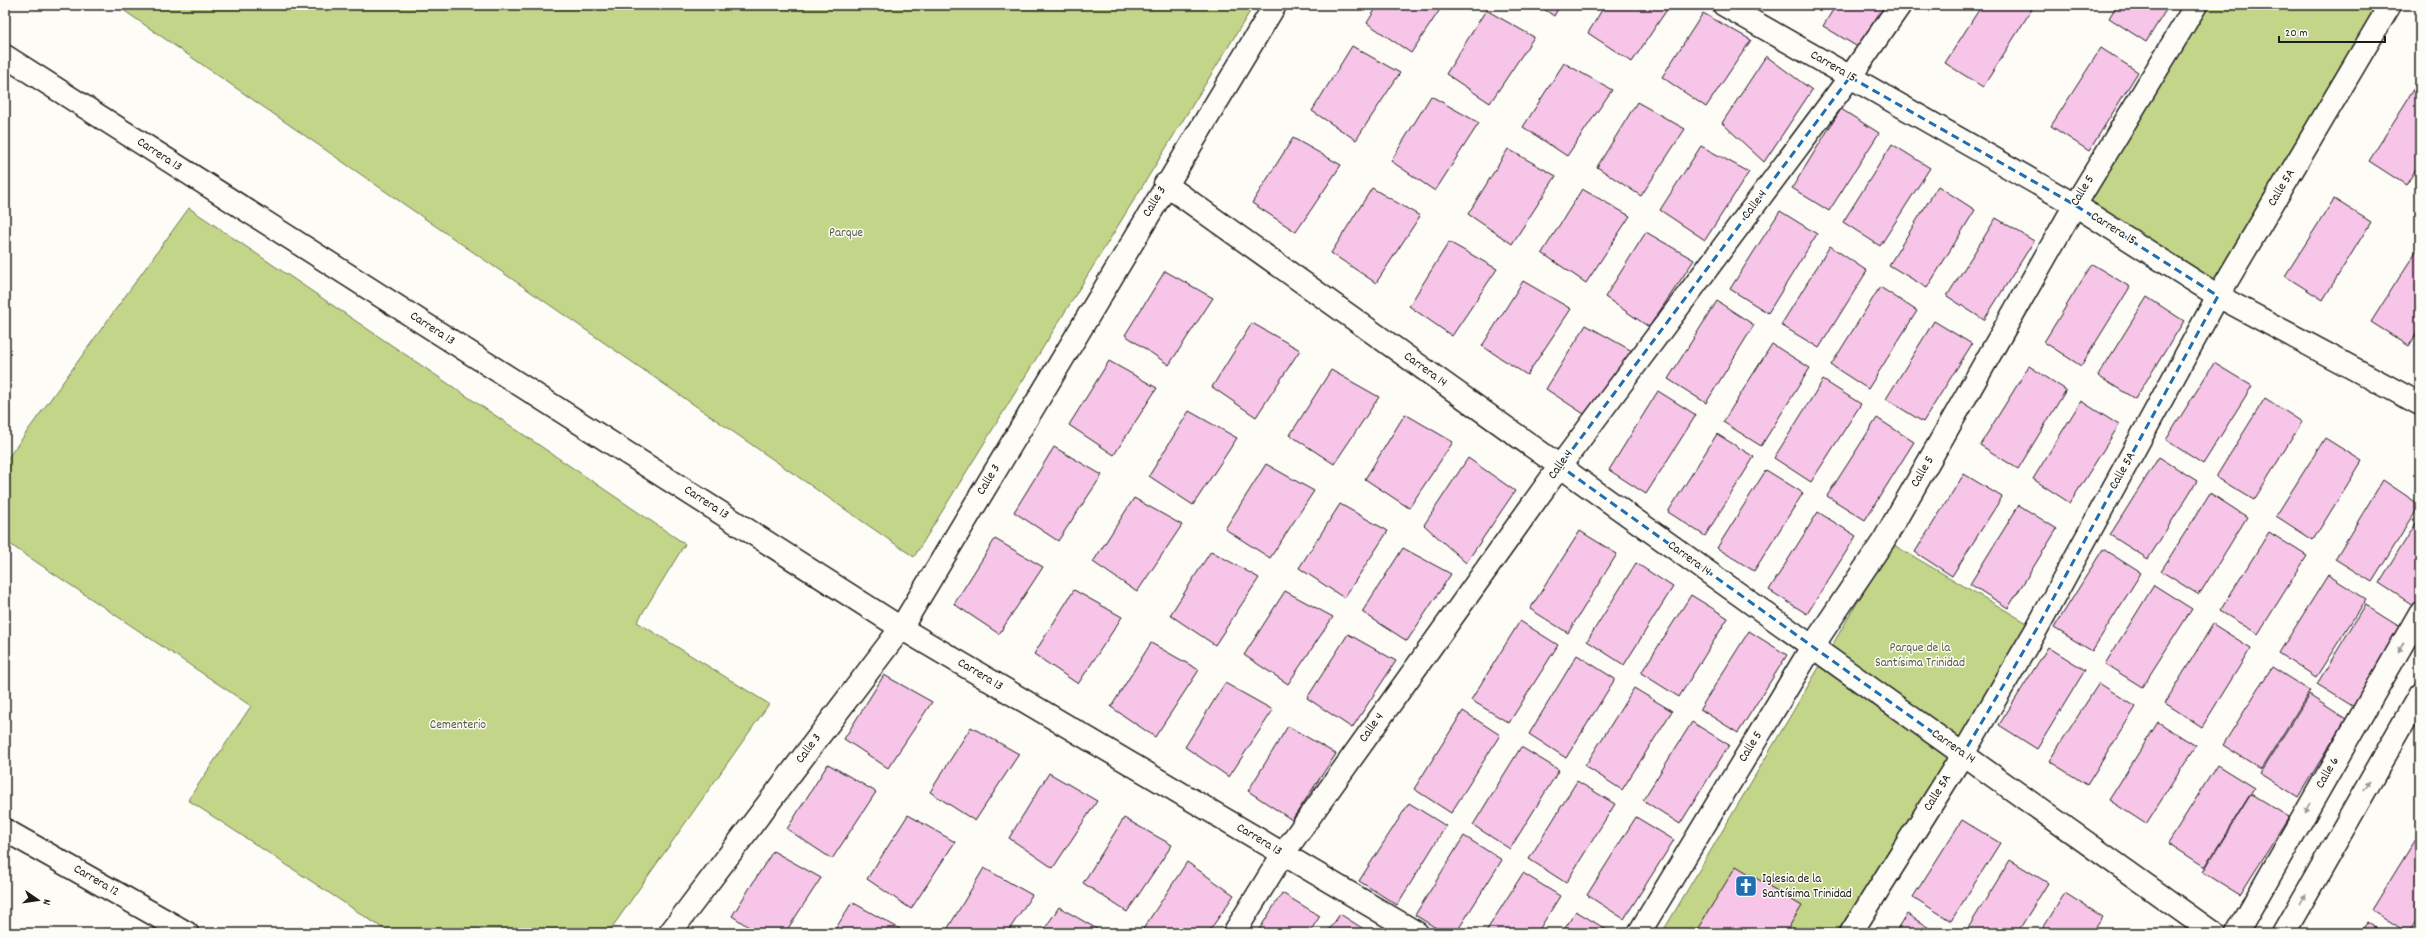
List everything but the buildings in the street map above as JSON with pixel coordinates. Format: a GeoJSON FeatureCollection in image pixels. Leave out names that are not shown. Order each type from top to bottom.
{"type":"FeatureCollection","features":[{"type":"Feature","properties":{"kind":"street","name":"Calle 3"},"geometry":{"type":"LineString","coordinates":[[670,933],[901,628],[1165,184],[1275,5]]}},
{"type":"Feature","properties":{"kind":"street","name":"Carrera 15"},"geometry":{"type":"LineString","coordinates":[[1724,5],[2075,205],[2218,296],[2420,404]]}},
{"type":"Feature","properties":{"kind":"street","name":"Calle 4"},"geometry":{"type":"LineString","coordinates":[[1234,933],[1283,854],[1560,466],[1850,77],[1900,5]]}},
{"type":"Feature","properties":{"kind":"street","name":"Calle 5"},"geometry":{"type":"LineString","coordinates":[[1639,933],[1812,647],[1884,540],[2075,205],[2196,5]]}},
{"type":"Feature","properties":{"kind":"street","name":"Calle 5A"},"geometry":{"type":"LineString","coordinates":[[1851,933],[1963,754],[2036,630],[2218,296],[2390,5]]}},
{"type":"Feature","properties":{"kind":"street","name":"Carrera 13"},"geometry":{"type":"LineString","coordinates":[[5,56],[901,628],[1417,933]]}},
{"type":"Feature","properties":{"kind":"street","name":"Carrera 14"},"geometry":{"type":"LineString","coordinates":[[1165,184],[2213,933]]}},
{"type":"Feature","properties":{"kind":"street","name":"Calle 6"},"geometry":{"type":"LineString","coordinates":[[2237,933],[2420,613]]}},
{"type":"Feature","properties":{"kind":"street"},"geometry":{"type":"LineString","coordinates":[[2284,933],[2420,694]]}},
{"type":"Feature","properties":{"kind":"street","name":"Carrera 12"},"geometry":{"type":"LineString","coordinates":[[5,830],[187,933]]}},
{"type":"Feature","properties":{"kind":"highlighted area"},"geometry":{"type":"Polygon","coordinates":[[[1850,77],[2075,205],[2218,296],[2036,630],[1963,754],[1560,466],[1850,77]]]}},
{"type":"Feature","properties":{"kind":"green space","name":"Parque"},"geometry":{"type":"Polygon","coordinates":[[[116,5],[1254,5],[914,557],[116,5]]]}},
{"type":"Feature","properties":{"kind":"green space"},"geometry":{"type":"Polygon","coordinates":[[[2196,5],[2390,5],[2218,296],[2075,205],[2196,5]]]}},
{"type":"Feature","properties":{"kind":"green space","name":"Cementerio"},"geometry":{"type":"Polygon","coordinates":[[[189,208],[685,544],[637,622],[769,704],[608,933],[390,933],[188,800],[251,706],[5,541],[5,462],[189,208]]]}},
{"type":"Feature","properties":{"kind":"green space","name":"Parque de la Santísima Trinidad"},"geometry":{"type":"Polygon","coordinates":[[[1892,544],[2034,627],[1837,933],[1662,933],[1892,544]]]}},
{"type":"Feature","properties":{"kind":"place","name":"Iglesia de la Santísima Trinidad"},"geometry":{"type":"Point","coordinates":[1746,886]}}]}
